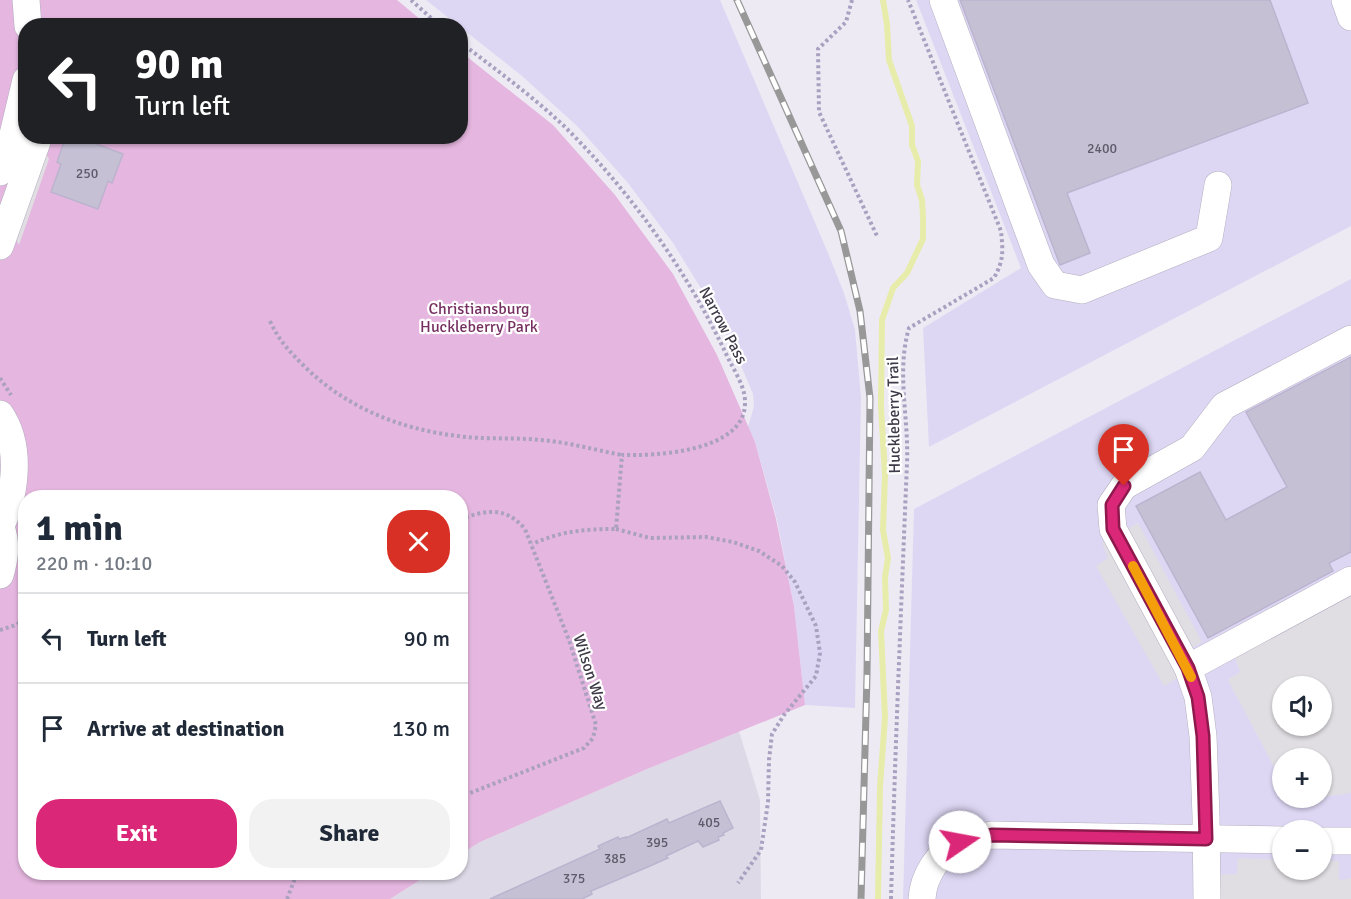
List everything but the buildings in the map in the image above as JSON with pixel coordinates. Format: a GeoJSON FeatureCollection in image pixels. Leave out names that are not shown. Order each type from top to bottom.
{"type":"FeatureCollection","features":[{"type":"Feature","properties":{"kind":"street"},"geometry":{"type":"LineString","coordinates":[[26,0],[27,18]]}},
{"type":"Feature","properties":{"kind":"street"},"geometry":{"type":"LineString","coordinates":[[943,0],[1041,266],[1055,285],[1082,291],[1209,238],[1218,185]]}},
{"type":"Feature","properties":{"kind":"street"},"geometry":{"type":"LineString","coordinates":[[1345,0],[1351,17]]}},
{"type":"Feature","properties":{"kind":"street"},"geometry":{"type":"LineString","coordinates":[[0,172],[18,114]]}},
{"type":"Feature","properties":{"kind":"street"},"geometry":{"type":"LineString","coordinates":[[0,246],[36,144]]}},
{"type":"Feature","properties":{"kind":"street"},"geometry":{"type":"LineString","coordinates":[[1207,899],[1203,736],[1198,697],[1188,668],[1113,529],[1112,505],[1124,486],[1192,448],[1224,406],[1351,339]]}},
{"type":"Feature","properties":{"kind":"street"},"geometry":{"type":"LineString","coordinates":[[0,414],[13,445],[14,471],[10,498],[1,527],[6,541],[6,556],[0,575]]}},
{"type":"Feature","properties":{"kind":"street"},"geometry":{"type":"LineString","coordinates":[[1188,668],[1351,580]]}},
{"type":"Feature","properties":{"kind":"street"},"geometry":{"type":"LineString","coordinates":[[922,899],[922,889],[935,861],[960,842],[992,835],[1272,840]]}},
{"type":"Feature","properties":{"kind":"street"},"geometry":{"type":"LineString","coordinates":[[1332,841],[1351,841]]}},
{"type":"Feature","properties":{"kind":"path"},"geometry":{"type":"LineString","coordinates":[[411,0],[431,18]]}},
{"type":"Feature","properties":{"kind":"path"},"geometry":{"type":"LineString","coordinates":[[852,0],[846,21],[818,50],[819,112],[877,236]]}},
{"type":"Feature","properties":{"kind":"path","name":"Huckleberry Trail"},"geometry":{"type":"LineString","coordinates":[[891,899],[907,455],[903,359],[906,341],[909,328],[994,278],[1002,264],[1003,248],[1001,231],[908,0]]}},
{"type":"Feature","properties":{"kind":"path","name":"Narrow Pass"},"geometry":{"type":"LineString","coordinates":[[270,321],[282,343],[318,380],[336,393],[384,418],[408,427],[436,433],[461,437],[540,440],[622,455],[650,456],[681,452],[709,443],[732,431],[741,420],[746,405],[743,388],[711,321],[669,252],[620,188],[562,125],[468,49]]}},
{"type":"Feature","properties":{"kind":"path"},"geometry":{"type":"LineString","coordinates":[[616,529],[622,455]]}},
{"type":"Feature","properties":{"kind":"path","name":"Wilson Way"},"geometry":{"type":"LineString","coordinates":[[468,517],[495,511],[507,513],[518,520],[525,529],[579,672],[596,725],[593,738],[584,748],[468,794]]}},
{"type":"Feature","properties":{"kind":"path"},"geometry":{"type":"LineString","coordinates":[[532,544],[553,535],[574,530],[616,529],[650,538],[706,537],[734,542],[759,551],[782,566],[795,582],[816,626],[820,653],[816,676],[784,715],[772,734],[768,802],[761,850],[738,883]]}},
{"type":"Feature","properties":{"kind":"path"},"geometry":{"type":"LineString","coordinates":[[0,630],[18,623]]}},
{"type":"Feature","properties":{"kind":"path"},"geometry":{"type":"LineString","coordinates":[[287,899],[294,880]]}},
{"type":"Feature","properties":{"kind":"shaded area"},"geometry":{"type":"Polygon","coordinates":[[[426,0],[720,0],[828,253],[844,293],[855,330],[861,397],[855,708],[805,705],[794,606],[777,520],[755,442],[748,427],[754,406],[753,394],[713,308],[673,243],[628,183],[577,126],[522,76],[468,33],[468,18],[449,18],[426,0]]]}},
{"type":"Feature","properties":{"kind":"shaded area"},"geometry":{"type":"Polygon","coordinates":[[[916,0],[1351,0],[1351,226],[929,447],[923,328],[1021,268],[916,0]]]}},
{"type":"Feature","properties":{"kind":"shaded area"},"geometry":{"type":"Polygon","coordinates":[[[41,144],[49,159],[19,245],[8,224],[41,144]]]}},
{"type":"Feature","properties":{"kind":"shaded area"},"geometry":{"type":"Polygon","coordinates":[[[1351,279],[1351,899],[903,899],[914,509],[1351,279]]]}},
{"type":"Feature","properties":{"kind":"shaded area"},"geometry":{"type":"Polygon","coordinates":[[[1138,523],[1202,642],[1191,648],[1176,679],[1164,686],[1096,566],[1108,558],[1102,543],[1138,523]]]}},
{"type":"Feature","properties":{"kind":"shaded area"},"geometry":{"type":"Polygon","coordinates":[[[1351,596],[1351,793],[1332,796],[1332,748],[1272,748],[1272,763],[1228,680],[1240,672],[1235,658],[1351,596]]]}},
{"type":"Feature","properties":{"kind":"shaded area"},"geometry":{"type":"Polygon","coordinates":[[[739,731],[760,800],[761,899],[390,899],[420,880],[468,880],[468,850],[480,842],[739,731]]]}},
{"type":"Feature","properties":{"kind":"shaded area"},"geometry":{"type":"Polygon","coordinates":[[[1238,858],[1272,860],[1272,880],[1332,880],[1332,861],[1339,861],[1339,879],[1351,878],[1351,899],[1216,899],[1217,875],[1237,874],[1238,858]]]}},
{"type":"Feature","properties":{"kind":"green space","name":"Christiansburg Huckleberry Park"},"geometry":{"type":"Polygon","coordinates":[[[0,0],[397,0],[419,18],[18,18],[18,144],[468,144],[468,58],[553,125],[615,195],[673,274],[717,355],[755,442],[776,519],[794,606],[805,705],[647,769],[480,842],[468,850],[468,490],[18,490],[18,880],[420,880],[390,899],[0,899],[0,0]]]}},
{"type":"Feature","properties":{"kind":"waterway"},"geometry":{"type":"LineString","coordinates":[[878,899],[880,787],[885,717],[881,631],[886,610],[885,577],[888,558],[883,530],[885,475],[881,406],[882,320],[893,288],[907,273],[923,239],[922,200],[917,185],[918,161],[912,145],[912,126],[889,60],[883,0]]}},
{"type":"Feature","properties":{"kind":"railway"},"geometry":{"type":"LineString","coordinates":[[737,0],[841,231],[860,311],[870,398],[867,675],[861,899]]}},
{"type":"Feature","properties":{"kind":"slow traffic"},"geometry":{"type":"LineString","coordinates":[[1133,566],[1191,677]]}},
{"type":"Feature","properties":{"kind":"route"},"geometry":{"type":"LineString","coordinates":[[960,842],[992,835],[1206,839],[1203,736],[1198,697],[1188,668],[1113,529],[1112,505],[1124,486]]}}]}
